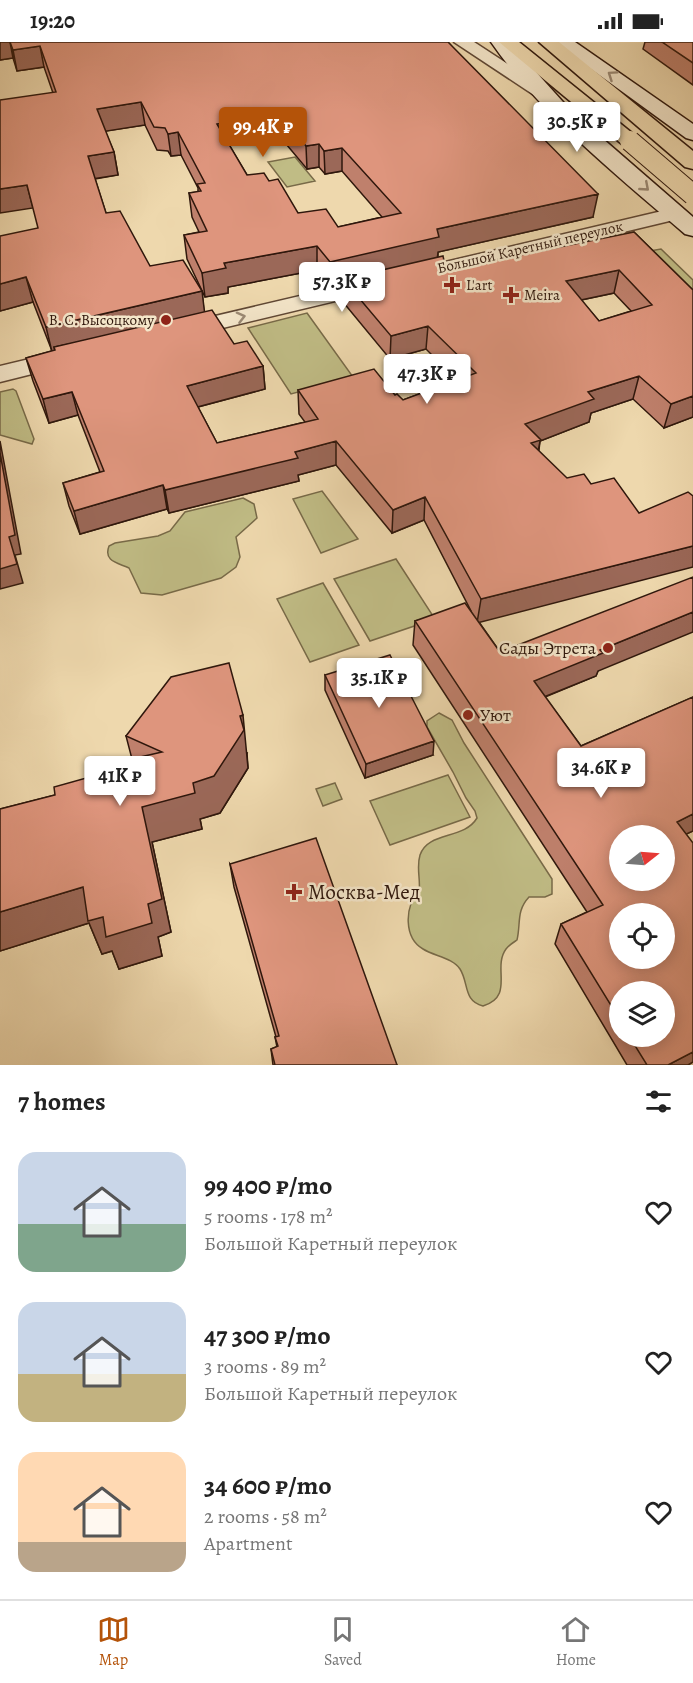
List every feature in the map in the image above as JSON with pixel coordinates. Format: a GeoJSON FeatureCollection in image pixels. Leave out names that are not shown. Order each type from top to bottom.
{"type":"FeatureCollection","features":[{"type":"Feature","properties":{"kind":"main road"},"geometry":{"type":"LineString","coordinates":[[500,42],[510,57],[577,127],[693,229]]}},
{"type":"Feature","properties":{"kind":"main road"},"geometry":{"type":"LineString","coordinates":[[508,42],[693,195]]}},
{"type":"Feature","properties":{"kind":"main road"},"geometry":{"type":"LineString","coordinates":[[548,42],[693,162]]}},
{"type":"Feature","properties":{"kind":"main road"},"geometry":{"type":"LineString","coordinates":[[563,42],[693,134]]}},
{"type":"Feature","properties":{"kind":"street"},"geometry":{"type":"LineString","coordinates":[[462,42],[546,95]]}},
{"type":"Feature","properties":{"kind":"street","name":"Большой Каретный переулок"},"geometry":{"type":"LineString","coordinates":[[155,337],[675,214]]}},
{"type":"Feature","properties":{"kind":"street"},"geometry":{"type":"LineString","coordinates":[[0,374],[90,353]]}},
{"type":"Feature","properties":{"kind":"shaded area"},"geometry":{"type":"Polygon","coordinates":[[[295,157],[315,181],[287,187],[268,162],[295,157]]]}},
{"type":"Feature","properties":{"kind":"shaded area"},"geometry":{"type":"Polygon","coordinates":[[[661,249],[693,280],[693,308],[638,253],[661,249]]]}},
{"type":"Feature","properties":{"kind":"shaded area"},"geometry":{"type":"Polygon","coordinates":[[[307,313],[353,377],[291,394],[248,328],[307,313]]]}},
{"type":"Feature","properties":{"kind":"shaded area"},"geometry":{"type":"Polygon","coordinates":[[[13,389],[16,391],[34,439],[32,444],[0,435],[0,392],[13,389]]]}},
{"type":"Feature","properties":{"kind":"shaded area"},"geometry":{"type":"Polygon","coordinates":[[[322,491],[358,539],[321,553],[293,499],[322,491]]]}},
{"type":"Feature","properties":{"kind":"shaded area"},"geometry":{"type":"Polygon","coordinates":[[[243,498],[254,504],[257,518],[236,537],[240,557],[236,567],[221,578],[162,595],[141,593],[129,568],[113,561],[108,555],[109,546],[115,543],[158,536],[170,531],[185,512],[243,498]]]}},
{"type":"Feature","properties":{"kind":"shaded area"},"geometry":{"type":"Polygon","coordinates":[[[396,559],[435,619],[370,641],[334,579],[396,559]]]}},
{"type":"Feature","properties":{"kind":"shaded area"},"geometry":{"type":"Polygon","coordinates":[[[323,583],[359,645],[310,662],[277,599],[323,583]]]}},
{"type":"Feature","properties":{"kind":"shaded area"},"geometry":{"type":"Polygon","coordinates":[[[439,713],[452,720],[464,743],[552,879],[552,894],[545,897],[529,897],[522,907],[517,940],[507,948],[502,956],[501,989],[493,1001],[483,1006],[477,1004],[469,996],[463,974],[457,965],[423,949],[412,938],[409,930],[411,906],[419,892],[419,860],[424,847],[430,842],[464,830],[477,818],[427,727],[427,721],[439,713]]]}},
{"type":"Feature","properties":{"kind":"shaded area"},"geometry":{"type":"Polygon","coordinates":[[[448,775],[470,817],[390,845],[370,801],[448,775]]]}},
{"type":"Feature","properties":{"kind":"shaded area"},"geometry":{"type":"Polygon","coordinates":[[[335,783],[342,799],[323,806],[316,789],[335,783]]]}},
{"type":"Feature","properties":{"kind":"building"},"geometry":{"type":"Polygon","coordinates":[[[10,42],[448,42],[598,194],[437,229],[439,237],[330,262],[317,246],[224,263],[226,268],[202,273],[184,235],[207,231],[189,193],[201,191],[197,184],[205,183],[178,132],[168,134],[165,128],[154,127],[141,102],[97,109],[114,152],[88,156],[106,213],[120,211],[150,266],[183,260],[202,291],[46,327],[26,277],[0,284],[0,236],[38,228],[27,185],[0,189],[0,100],[56,92],[40,46],[13,50],[10,42]],[[275,109],[226,117],[229,122],[217,124],[247,175],[264,173],[269,181],[278,179],[298,213],[326,209],[338,227],[401,213],[342,148],[324,151],[319,144],[306,146],[275,109]]]}},
{"type":"Feature","properties":{"kind":"building"},"geometry":{"type":"Polygon","coordinates":[[[662,42],[693,42],[693,63],[662,42]]]}},
{"type":"Feature","properties":{"kind":"building"},"geometry":{"type":"Polygon","coordinates":[[[634,232],[693,290],[693,396],[671,404],[639,376],[588,392],[594,399],[525,424],[541,440],[531,443],[567,478],[584,474],[591,484],[614,478],[639,513],[688,492],[693,496],[693,546],[481,599],[425,497],[393,510],[336,441],[295,452],[298,458],[165,490],[163,485],[74,511],[63,483],[104,471],[72,392],[43,399],[26,358],[55,350],[54,347],[212,310],[234,344],[247,341],[263,366],[187,386],[217,443],[318,419],[298,390],[374,369],[395,395],[397,394],[403,400],[476,373],[428,326],[391,336],[343,279],[443,256],[446,270],[634,232]],[[619,270],[566,281],[599,321],[652,305],[619,270]]]}},
{"type":"Feature","properties":{"kind":"building"},"geometry":{"type":"Polygon","coordinates":[[[0,453],[15,535],[9,537],[17,564],[0,569],[0,453]]]}},
{"type":"Feature","properties":{"kind":"building"},"geometry":{"type":"Polygon","coordinates":[[[693,577],[693,612],[600,650],[603,653],[534,681],[581,746],[693,697],[693,814],[677,822],[693,843],[693,1052],[668,1065],[647,1065],[636,1047],[675,1047],[675,981],[609,981],[609,1002],[561,924],[603,905],[415,621],[465,603],[500,652],[693,577]]]}},
{"type":"Feature","properties":{"kind":"building"},"geometry":{"type":"Polygon","coordinates":[[[390,655],[434,741],[366,764],[325,675],[390,655]]]}},
{"type":"Feature","properties":{"kind":"building"},"geometry":{"type":"Polygon","coordinates":[[[229,663],[243,715],[240,716],[244,730],[214,776],[193,783],[195,793],[142,807],[162,899],[148,904],[152,923],[106,937],[103,917],[88,921],[83,887],[0,912],[0,809],[55,795],[54,787],[90,777],[88,769],[162,752],[126,736],[171,677],[229,663]]]}},
{"type":"Feature","properties":{"kind":"building"},"geometry":{"type":"Polygon","coordinates":[[[316,838],[397,1065],[275,1065],[271,1049],[278,1046],[275,1037],[279,1036],[230,864],[316,838]]]}},
{"type":"Feature","properties":{"kind":"place","name":"L'art"},"geometry":{"type":"Point","coordinates":[452,285]}},
{"type":"Feature","properties":{"kind":"place","name":"Meira"},"geometry":{"type":"Point","coordinates":[511,295]}},
{"type":"Feature","properties":{"kind":"place","name":"В. С. Высоцкому"},"geometry":{"type":"Point","coordinates":[166,320]}},
{"type":"Feature","properties":{"kind":"place","name":"Сады Этрета"},"geometry":{"type":"Point","coordinates":[608,648]}},
{"type":"Feature","properties":{"kind":"place","name":"Уют"},"geometry":{"type":"Point","coordinates":[468,715]}},
{"type":"Feature","properties":{"kind":"place","name":"Москва-Мед"},"geometry":{"type":"Point","coordinates":[294,892]}}]}
